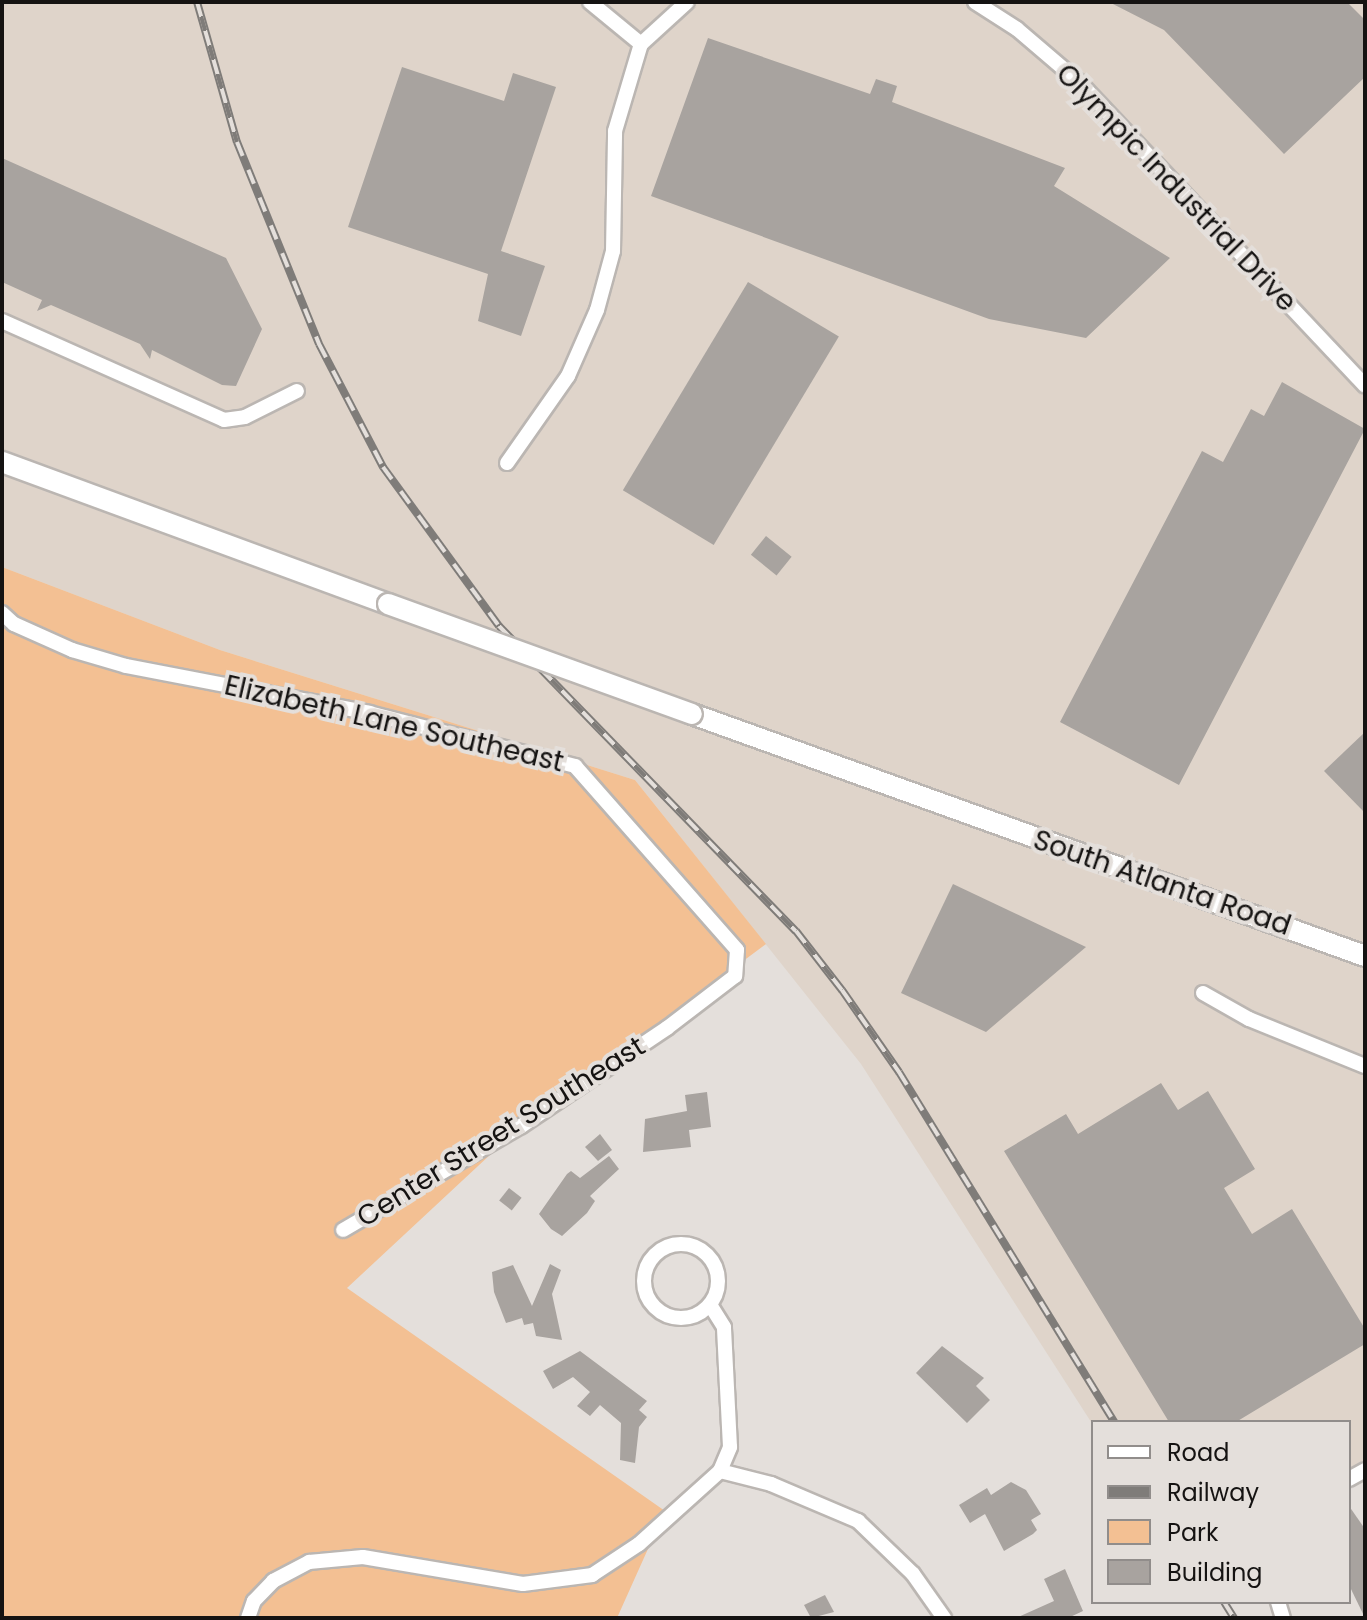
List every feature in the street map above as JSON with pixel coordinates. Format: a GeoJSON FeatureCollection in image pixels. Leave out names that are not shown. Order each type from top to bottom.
{"type":"FeatureCollection","features":[{"type":"Feature","properties":{"kind":"main road","name":"South Atlanta Road"},"geometry":{"type":"LineString","coordinates":[[2,462],[959,812],[1365,956]]}},
{"type":"Feature","properties":{"kind":"street"},"geometry":{"type":"LineString","coordinates":[[590,2],[641,44]]}},
{"type":"Feature","properties":{"kind":"street"},"geometry":{"type":"LineString","coordinates":[[507,463],[568,376],[597,310],[613,251],[615,131],[641,44],[687,2]]}},
{"type":"Feature","properties":{"kind":"street","name":"Olympic Industrial Drive"},"geometry":{"type":"LineString","coordinates":[[975,2],[1017,29],[1079,82],[1365,386]]}},
{"type":"Feature","properties":{"kind":"street"},"geometry":{"type":"LineString","coordinates":[[2,321],[224,420],[245,417],[297,391]]}},
{"type":"Feature","properties":{"kind":"street","name":"Elizabeth Lane Southeast"},"geometry":{"type":"LineString","coordinates":[[2,613],[14,624],[72,650],[126,666],[369,713],[575,766],[723,931],[740,959],[735,976]]}},
{"type":"Feature","properties":{"kind":"street","name":"Center Street Southeast"},"geometry":{"type":"LineString","coordinates":[[343,1230],[521,1126],[735,976]]}},
{"type":"Feature","properties":{"kind":"street"},"geometry":{"type":"LineString","coordinates":[[1203,993],[1249,1019],[1365,1066]]}},
{"type":"Feature","properties":{"kind":"street"},"geometry":{"type":"LineString","coordinates":[[248,1618],[254,1601],[273,1581],[309,1562],[363,1557],[523,1584],[592,1575],[667,1524],[720,1471],[730,1447],[729,1377],[724,1327],[710,1305],[718,1278],[706,1254],[685,1244],[654,1255],[644,1276],[652,1305],[683,1319],[710,1305]]}},
{"type":"Feature","properties":{"kind":"street"},"geometry":{"type":"LineString","coordinates":[[720,1471],[785,1488],[858,1521],[913,1574],[944,1618]]}},
{"type":"Feature","properties":{"kind":"shaded area"},"geometry":{"type":"Polygon","coordinates":[[[2,2],[1365,2],[1365,1464],[1351,1472],[1351,1420],[1091,1422],[861,1064],[635,780],[220,650],[2,567],[2,2]]]}},
{"type":"Feature","properties":{"kind":"green space"},"geometry":{"type":"Polygon","coordinates":[[[2,567],[220,650],[635,780],[766,944],[520,1127],[347,1288],[665,1511],[617,1618],[2,1618],[2,567]]]}},
{"type":"Feature","properties":{"kind":"building"},"geometry":{"type":"Polygon","coordinates":[[[1109,2],[1347,2],[1365,20],[1365,77],[1284,154],[1164,30],[1109,2]]]}},
{"type":"Feature","properties":{"kind":"building"},"geometry":{"type":"Polygon","coordinates":[[[708,38],[870,94],[876,79],[897,86],[892,102],[1065,168],[1054,186],[1170,258],[1086,338],[989,319],[651,196],[708,38]]]}},
{"type":"Feature","properties":{"kind":"building"},"geometry":{"type":"Polygon","coordinates":[[[402,67],[504,101],[513,73],[556,87],[501,251],[545,266],[521,336],[478,321],[488,274],[348,227],[402,67]]]}},
{"type":"Feature","properties":{"kind":"building"},"geometry":{"type":"Polygon","coordinates":[[[2,158],[226,258],[262,329],[236,386],[222,385],[152,350],[150,359],[140,344],[51,305],[37,311],[42,300],[2,282],[2,158]]]}},
{"type":"Feature","properties":{"kind":"building"},"geometry":{"type":"Polygon","coordinates":[[[748,282],[839,337],[714,545],[623,490],[748,282]]]}},
{"type":"Feature","properties":{"kind":"building"},"geometry":{"type":"Polygon","coordinates":[[[1282,382],[1365,429],[1179,785],[1060,722],[1202,451],[1223,462],[1251,409],[1264,416],[1282,382]]]}},
{"type":"Feature","properties":{"kind":"building"},"geometry":{"type":"Polygon","coordinates":[[[766,536],[792,557],[777,575],[751,555],[766,536]]]}},
{"type":"Feature","properties":{"kind":"building"},"geometry":{"type":"Polygon","coordinates":[[[1365,732],[1365,813],[1324,771],[1365,732]]]}},
{"type":"Feature","properties":{"kind":"building"},"geometry":{"type":"Polygon","coordinates":[[[953,884],[1086,947],[986,1032],[901,993],[953,884]]]}},
{"type":"Feature","properties":{"kind":"building"},"geometry":{"type":"Polygon","coordinates":[[[1161,1083],[1178,1110],[1208,1091],[1255,1169],[1224,1188],[1252,1234],[1292,1209],[1365,1329],[1365,1344],[1239,1420],[1168,1420],[1004,1151],[1066,1114],[1078,1134],[1161,1083]]]}},
{"type":"Feature","properties":{"kind":"building"},"geometry":{"type":"Polygon","coordinates":[[[707,1092],[711,1127],[689,1130],[691,1147],[643,1152],[645,1119],[687,1111],[685,1095],[707,1092]]]}},
{"type":"Feature","properties":{"kind":"building"},"geometry":{"type":"Polygon","coordinates":[[[600,1134],[612,1150],[598,1161],[585,1147],[600,1134]]]}},
{"type":"Feature","properties":{"kind":"building"},"geometry":{"type":"Polygon","coordinates":[[[609,1156],[619,1169],[590,1196],[595,1201],[587,1213],[562,1236],[551,1229],[539,1214],[567,1174],[571,1171],[580,1178],[609,1156]]]}},
{"type":"Feature","properties":{"kind":"building"},"geometry":{"type":"Polygon","coordinates":[[[509,1188],[522,1198],[512,1210],[499,1201],[509,1188]]]}},
{"type":"Feature","properties":{"kind":"building"},"geometry":{"type":"Polygon","coordinates":[[[550,1264],[561,1270],[552,1294],[562,1340],[536,1336],[533,1323],[524,1325],[522,1318],[506,1323],[494,1292],[492,1272],[513,1265],[532,1306],[550,1264]]]}},
{"type":"Feature","properties":{"kind":"building"},"geometry":{"type":"Polygon","coordinates":[[[942,1346],[984,1378],[976,1386],[990,1400],[967,1423],[916,1373],[942,1346]]]}},
{"type":"Feature","properties":{"kind":"building"},"geometry":{"type":"Polygon","coordinates":[[[580,1351],[647,1401],[639,1410],[647,1417],[639,1427],[635,1463],[620,1460],[621,1423],[600,1405],[590,1416],[577,1406],[590,1392],[573,1377],[553,1389],[543,1371],[580,1351]]]}},
{"type":"Feature","properties":{"kind":"building"},"geometry":{"type":"Polygon","coordinates":[[[1011,1482],[1026,1490],[1041,1514],[1031,1520],[1037,1530],[1033,1534],[1004,1551],[985,1514],[970,1523],[959,1505],[987,1488],[991,1495],[1011,1482]]]}},
{"type":"Feature","properties":{"kind":"building"},"geometry":{"type":"Polygon","coordinates":[[[1351,1509],[1365,1529],[1365,1618],[1351,1589],[1351,1509]]]}},
{"type":"Feature","properties":{"kind":"building"},"geometry":{"type":"Polygon","coordinates":[[[1065,1569],[1083,1611],[1068,1618],[1016,1618],[1054,1601],[1044,1579],[1065,1569]]]}},
{"type":"Feature","properties":{"kind":"building"},"geometry":{"type":"Polygon","coordinates":[[[825,1595],[834,1612],[811,1618],[804,1605],[825,1595]]]}},
{"type":"Feature","properties":{"kind":"railway"},"geometry":{"type":"LineString","coordinates":[[197,2],[237,142],[319,344],[383,467],[499,626],[796,931],[842,990],[899,1072],[1113,1420]]}},
{"type":"Feature","properties":{"kind":"railway"},"geometry":{"type":"LineString","coordinates":[[1225,1604],[1234,1618]]}}]}
